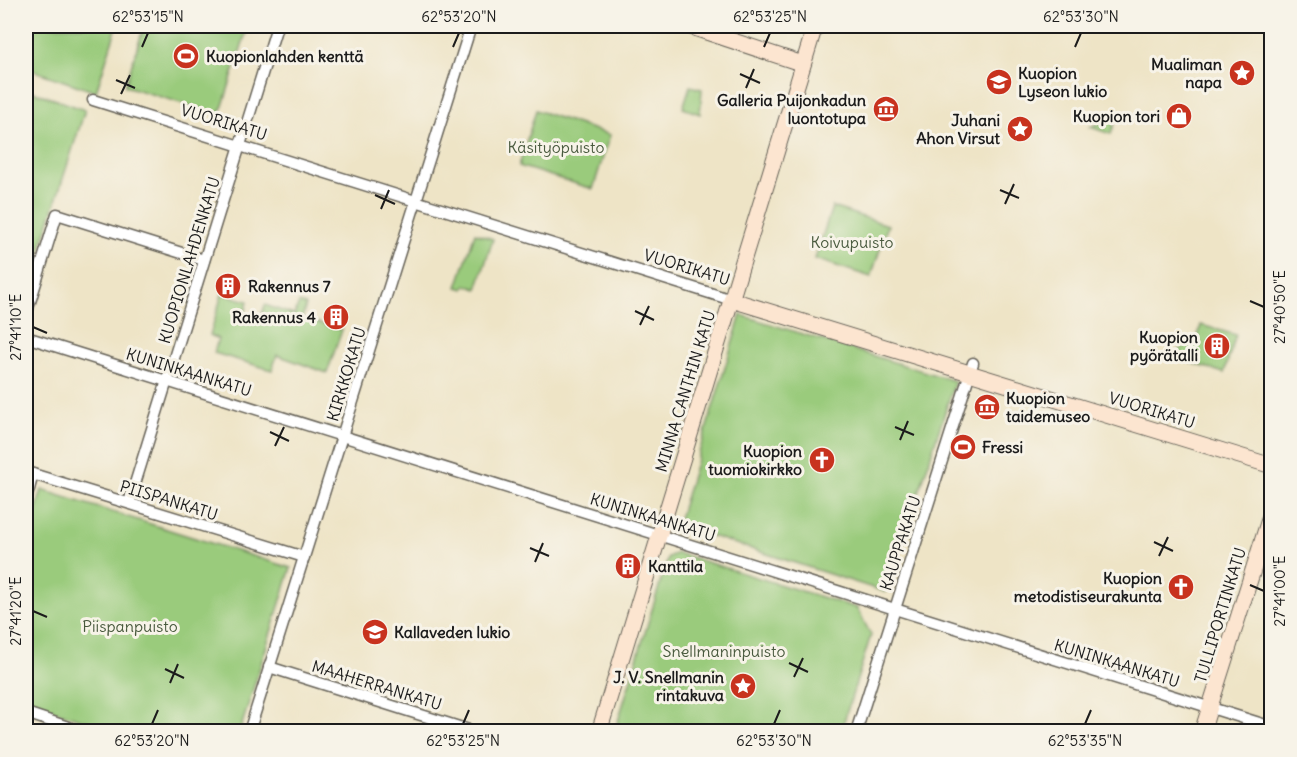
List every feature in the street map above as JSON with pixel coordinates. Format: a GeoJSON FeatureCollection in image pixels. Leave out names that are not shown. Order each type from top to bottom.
{"type":"FeatureCollection","features":[{"type":"Feature","properties":{"kind":"main road"},"geometry":{"type":"LineString","coordinates":[[688,26],[803,64]]}},
{"type":"Feature","properties":{"kind":"main road","name":"MINNA CANTHIN KATU"},"geometry":{"type":"LineString","coordinates":[[599,732],[815,26]]}},
{"type":"Feature","properties":{"kind":"main road","name":"VUORIKATU"},"geometry":{"type":"LineString","coordinates":[[732,300],[971,368],[1272,466]]}},
{"type":"Feature","properties":{"kind":"main road","name":"TULLIPORTINKATU"},"geometry":{"type":"LineString","coordinates":[[1202,732],[1272,510]]}},
{"type":"Feature","properties":{"kind":"street","name":"KUOPIONLAHDENKATU"},"geometry":{"type":"LineString","coordinates":[[129,503],[277,26]]}},
{"type":"Feature","properties":{"kind":"street","name":"KIRKKOKATU"},"geometry":{"type":"LineString","coordinates":[[249,732],[471,26]]}},
{"type":"Feature","properties":{"kind":"street","name":"VUORIKATU"},"geometry":{"type":"LineString","coordinates":[[93,100],[732,300]]}},
{"type":"Feature","properties":{"kind":"street"},"geometry":{"type":"LineString","coordinates":[[26,315],[57,214],[204,260]]}},
{"type":"Feature","properties":{"kind":"street","name":"KUNINKAANKATU"},"geometry":{"type":"LineString","coordinates":[[26,337],[1272,727]]}},
{"type":"Feature","properties":{"kind":"street","name":"KAUPPAKATU"},"geometry":{"type":"LineString","coordinates":[[856,732],[971,368]]}},
{"type":"Feature","properties":{"kind":"street"},"geometry":{"type":"LineString","coordinates":[[26,500],[29,473]]}},
{"type":"Feature","properties":{"kind":"street","name":"PIISPANKATU"},"geometry":{"type":"LineString","coordinates":[[29,473],[304,557]]}},
{"type":"Feature","properties":{"kind":"street","name":"MAAHERRANKATU"},"geometry":{"type":"LineString","coordinates":[[270,667],[475,732]]}},
{"type":"Feature","properties":{"kind":"street"},"geometry":{"type":"LineString","coordinates":[[26,713],[83,732]]}},
{"type":"Feature","properties":{"kind":"green space"},"geometry":{"type":"Polygon","coordinates":[[[26,26],[117,26],[96,92],[26,68],[26,26]]]}},
{"type":"Feature","properties":{"kind":"green space","name":"Kuopionlahden kenttä"},"geometry":{"type":"Polygon","coordinates":[[[144,26],[248,26],[220,115],[125,86],[144,26]]]}},
{"type":"Feature","properties":{"kind":"green space"},"geometry":{"type":"Polygon","coordinates":[[[690,86],[702,89],[700,114],[683,108],[690,86]]]}},
{"type":"Feature","properties":{"kind":"green space"},"geometry":{"type":"Polygon","coordinates":[[[26,89],[85,110],[26,294],[26,89]]]}},
{"type":"Feature","properties":{"kind":"green space","name":"Käsityöpuisto"},"geometry":{"type":"Polygon","coordinates":[[[536,110],[610,135],[593,189],[519,166],[536,110]]]}},
{"type":"Feature","properties":{"kind":"green space"},"geometry":{"type":"Polygon","coordinates":[[[1111,118],[1115,121],[1111,134],[1090,127],[1111,118]]]}},
{"type":"Feature","properties":{"kind":"green space","name":"Koivupuisto"},"geometry":{"type":"Polygon","coordinates":[[[832,207],[888,225],[871,277],[815,259],[832,207]]]}},
{"type":"Feature","properties":{"kind":"green space"},"geometry":{"type":"Polygon","coordinates":[[[475,233],[493,239],[477,289],[466,285],[464,289],[457,287],[475,233]]]}},
{"type":"Feature","properties":{"kind":"green space"},"geometry":{"type":"Polygon","coordinates":[[[222,294],[248,301],[244,319],[259,323],[265,305],[294,315],[299,303],[306,305],[302,318],[342,330],[327,373],[277,355],[272,370],[214,353],[218,339],[210,335],[222,294]]]}},
{"type":"Feature","properties":{"kind":"green space"},"geometry":{"type":"Polygon","coordinates":[[[741,315],[955,381],[887,591],[677,525],[741,315]]]}},
{"type":"Feature","properties":{"kind":"green space"},"geometry":{"type":"Polygon","coordinates":[[[1201,325],[1236,335],[1224,373],[1176,358],[1179,350],[1197,340],[1201,325]]]}},
{"type":"Feature","properties":{"kind":"green space","name":"Piispanpuisto"},"geometry":{"type":"Polygon","coordinates":[[[42,490],[291,568],[240,731],[118,731],[26,702],[26,543],[42,490]]]}},
{"type":"Feature","properties":{"kind":"green space","name":"Snellmaninpuisto"},"geometry":{"type":"Polygon","coordinates":[[[677,553],[857,608],[871,635],[841,731],[615,731],[668,557],[677,553]]]}},
{"type":"Feature","properties":{"kind":"place","name":"Kuopionlahden kenttä"},"geometry":{"type":"Point","coordinates":[186,56]}},
{"type":"Feature","properties":{"kind":"place","name":"Mualiman napa"},"geometry":{"type":"Point","coordinates":[1242,73]}},
{"type":"Feature","properties":{"kind":"place","name":"Kuopion Lyseon lukio"},"geometry":{"type":"Point","coordinates":[999,82]}},
{"type":"Feature","properties":{"kind":"place","name":"Galleria Puijonkadun luontotupa"},"geometry":{"type":"Point","coordinates":[886,109]}},
{"type":"Feature","properties":{"kind":"place","name":"Kuopion tori"},"geometry":{"type":"Point","coordinates":[1179,116]}},
{"type":"Feature","properties":{"kind":"place","name":"Juhani Ahon Virsut"},"geometry":{"type":"Point","coordinates":[1020,129]}},
{"type":"Feature","properties":{"kind":"place","name":"Rakennus 7"},"geometry":{"type":"Point","coordinates":[228,286]}},
{"type":"Feature","properties":{"kind":"place","name":"Rakennus 4"},"geometry":{"type":"Point","coordinates":[336,317]}},
{"type":"Feature","properties":{"kind":"place","name":"Kuopion pyörätalli"},"geometry":{"type":"Point","coordinates":[1217,346]}},
{"type":"Feature","properties":{"kind":"place","name":"Kuopion taidemuseo"},"geometry":{"type":"Point","coordinates":[987,407]}},
{"type":"Feature","properties":{"kind":"place","name":"Fressi"},"geometry":{"type":"Point","coordinates":[963,447]}},
{"type":"Feature","properties":{"kind":"place","name":"Kuopion tuomiokirkko"},"geometry":{"type":"Point","coordinates":[822,460]}},
{"type":"Feature","properties":{"kind":"place","name":"Kanttila"},"geometry":{"type":"Point","coordinates":[628,566]}},
{"type":"Feature","properties":{"kind":"place","name":"Kuopion metodistiseurakunta"},"geometry":{"type":"Point","coordinates":[1181,587]}},
{"type":"Feature","properties":{"kind":"place","name":"Kallaveden lukio"},"geometry":{"type":"Point","coordinates":[375,632]}},
{"type":"Feature","properties":{"kind":"place","name":"J. V. Snellmanin rintakuva"},"geometry":{"type":"Point","coordinates":[743,686]}}]}
